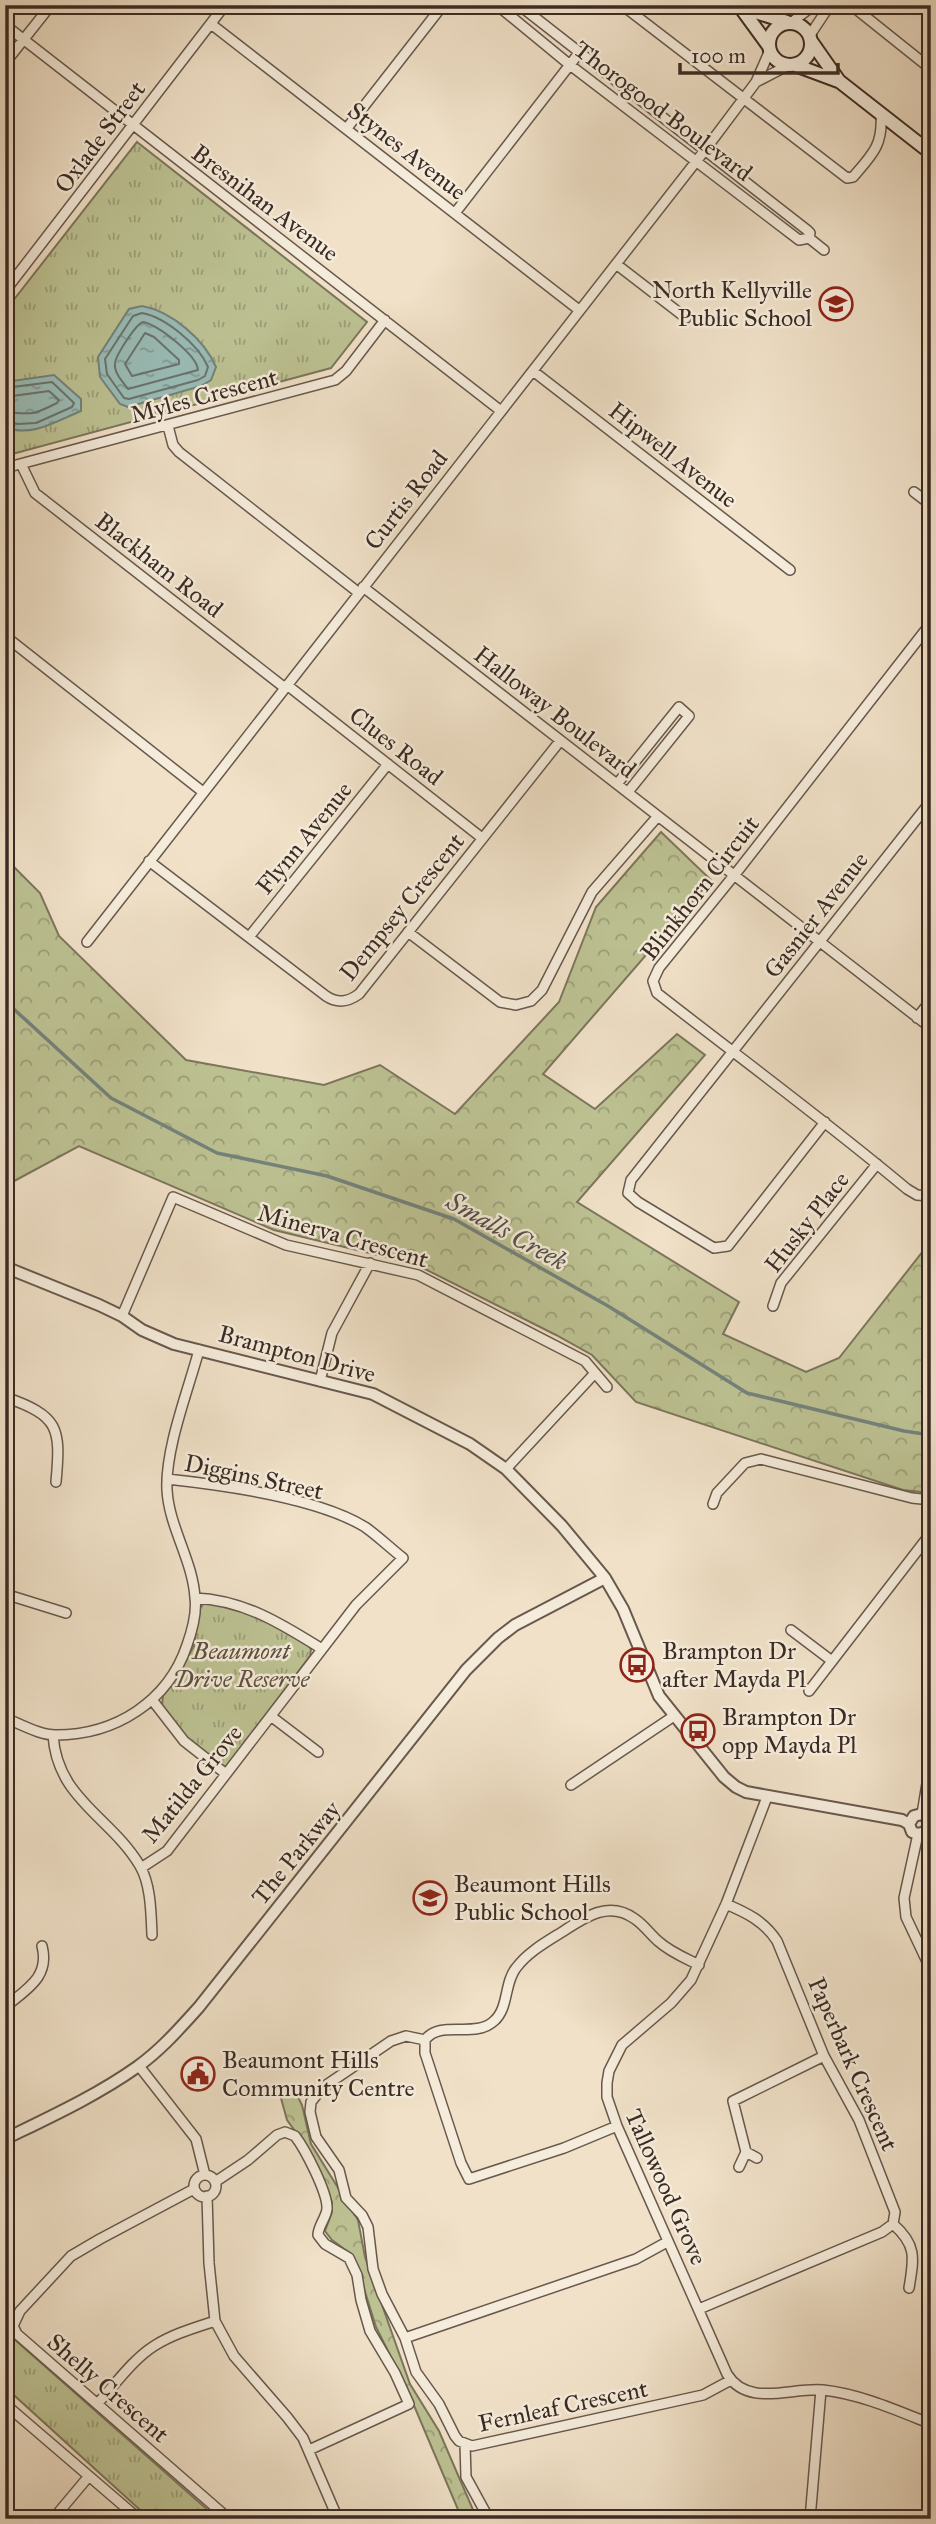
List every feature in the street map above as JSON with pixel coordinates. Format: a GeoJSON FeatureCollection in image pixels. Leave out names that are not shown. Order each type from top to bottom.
{"type":"FeatureCollection","features":[{"type":"Feature","properties":{"kind":"main road"},"geometry":{"type":"LineString","coordinates":[[739,6],[800,25],[839,81],[931,153]]}},
{"type":"Feature","properties":{"kind":"main road"},"geometry":{"type":"LineString","coordinates":[[739,6],[779,62],[839,81]]}},
{"type":"Feature","properties":{"kind":"main road"},"geometry":{"type":"LineString","coordinates":[[769,47],[770,36],[775,28],[790,22]]}},
{"type":"Feature","properties":{"kind":"main road"},"geometry":{"type":"LineString","coordinates":[[792,65],[808,55],[810,38]]}},
{"type":"Feature","properties":{"kind":"street"},"geometry":{"type":"LineString","coordinates":[[5,63],[51,5]]}},
{"type":"Feature","properties":{"kind":"street","name":"Oxlade Street"},"geometry":{"type":"LineString","coordinates":[[5,291],[225,5]]}},
{"type":"Feature","properties":{"kind":"street"},"geometry":{"type":"LineString","coordinates":[[347,128],[443,5]]}},
{"type":"Feature","properties":{"kind":"street","name":"Thorogood Boulevard"},"geometry":{"type":"LineString","coordinates":[[497,5],[570,65],[799,240],[809,238],[824,250]]}},
{"type":"Feature","properties":{"kind":"street","name":"Thorogood Boulevard"},"geometry":{"type":"LineString","coordinates":[[519,5],[807,230],[810,233],[809,238]]}},
{"type":"Feature","properties":{"kind":"street"},"geometry":{"type":"LineString","coordinates":[[622,5],[847,178],[856,174],[880,139],[881,114]]}},
{"type":"Feature","properties":{"kind":"street"},"geometry":{"type":"LineString","coordinates":[[790,22],[814,5]]}},
{"type":"Feature","properties":{"kind":"street"},"geometry":{"type":"LineString","coordinates":[[810,38],[830,5]]}},
{"type":"Feature","properties":{"kind":"street"},"geometry":{"type":"LineString","coordinates":[[851,5],[931,69]]}},
{"type":"Feature","properties":{"kind":"street","name":"Stynes Avenue"},"geometry":{"type":"LineString","coordinates":[[211,24],[579,310]]}},
{"type":"Feature","properties":{"kind":"street","name":"Bresnihan Avenue"},"geometry":{"type":"LineString","coordinates":[[5,25],[501,411]]}},
{"type":"Feature","properties":{"kind":"street","name":"Curtis Road"},"geometry":{"type":"LineString","coordinates":[[87,942],[705,150],[756,82],[769,47]]}},
{"type":"Feature","properties":{"kind":"street"},"geometry":{"type":"LineString","coordinates":[[455,213],[579,52]]}},
{"type":"Feature","properties":{"kind":"street","name":"Curtis Road"},"geometry":{"type":"LineString","coordinates":[[756,82],[792,65]]}},
{"type":"Feature","properties":{"kind":"street"},"geometry":{"type":"LineString","coordinates":[[616,264],[685,318]]}},
{"type":"Feature","properties":{"kind":"street","name":"Myles Crescent"},"geometry":{"type":"LineString","coordinates":[[5,468],[335,380],[346,371],[385,320]]}},
{"type":"Feature","properties":{"kind":"street","name":"Hipwell Avenue"},"geometry":{"type":"LineString","coordinates":[[533,371],[790,570]]}},
{"type":"Feature","properties":{"kind":"street","name":"Halloway Boulevard"},"geometry":{"type":"LineString","coordinates":[[168,426],[173,445],[179,452],[617,784],[931,1028]]}},
{"type":"Feature","properties":{"kind":"street","name":"Blackham Road"},"geometry":{"type":"LineString","coordinates":[[22,464],[36,494],[286,686]]}},
{"type":"Feature","properties":{"kind":"street"},"geometry":{"type":"LineString","coordinates":[[914,492],[931,505]]}},
{"type":"Feature","properties":{"kind":"street","name":"Blinkhorn Circuit"},"geometry":{"type":"LineString","coordinates":[[931,623],[659,968],[653,981],[657,992],[733,1054],[917,1195],[931,1196]]}},
{"type":"Feature","properties":{"kind":"street"},"geometry":{"type":"LineString","coordinates":[[6,638],[203,792]]}},
{"type":"Feature","properties":{"kind":"street","name":"Clues Road"},"geometry":{"type":"LineString","coordinates":[[286,686],[482,838]]}},
{"type":"Feature","properties":{"kind":"street"},"geometry":{"type":"LineString","coordinates":[[617,784],[679,707],[690,716],[628,793]]}},
{"type":"Feature","properties":{"kind":"street","name":"Dempsey Crescent"},"geometry":{"type":"LineString","coordinates":[[149,861],[326,996],[334,1001],[347,1001],[359,994],[560,741]]}},
{"type":"Feature","properties":{"kind":"street","name":"Flynn Avenue"},"geometry":{"type":"LineString","coordinates":[[249,937],[388,764]]}},
{"type":"Feature","properties":{"kind":"street","name":"Gasnier Avenue"},"geometry":{"type":"LineString","coordinates":[[825,1122],[728,1246],[714,1248],[628,1194],[631,1180],[931,801]]}},
{"type":"Feature","properties":{"kind":"street"},"geometry":{"type":"LineString","coordinates":[[408,932],[500,1002],[516,1005],[531,1000],[542,990],[555,968],[573,926],[592,892],[658,816]]}},
{"type":"Feature","properties":{"kind":"street"},"geometry":{"type":"LineString","coordinates":[[917,1018],[931,1000]]}},
{"type":"Feature","properties":{"kind":"street","name":"Husky Place"},"geometry":{"type":"LineString","coordinates":[[773,1306],[781,1283],[877,1164]]}},
{"type":"Feature","properties":{"kind":"street","name":"Minerva Crescent"},"geometry":{"type":"LineString","coordinates":[[122,1316],[173,1197],[286,1245],[418,1275],[585,1361],[607,1387]]}},
{"type":"Feature","properties":{"kind":"street"},"geometry":{"type":"LineString","coordinates":[[320,1381],[332,1333],[370,1263]]}},
{"type":"Feature","properties":{"kind":"street","name":"Brampton Drive"},"geometry":{"type":"LineString","coordinates":[[5,1267],[122,1316],[142,1331],[174,1344],[373,1394],[470,1444],[506,1469],[562,1526],[606,1578],[623,1609],[654,1685],[674,1716],[724,1777],[736,1787],[767,1797],[902,1820],[909,1824]]}},
{"type":"Feature","properties":{"kind":"street"},"geometry":{"type":"LineString","coordinates":[[5,1718],[53,1735],[98,1728],[119,1721],[153,1701],[176,1671],[191,1634],[195,1598],[169,1504],[167,1479],[169,1459],[199,1350]]}},
{"type":"Feature","properties":{"kind":"street"},"geometry":{"type":"LineString","coordinates":[[506,1469],[595,1373]]}},
{"type":"Feature","properties":{"kind":"street"},"geometry":{"type":"LineString","coordinates":[[5,1397],[48,1417],[56,1430],[59,1444],[56,1482]]}},
{"type":"Feature","properties":{"kind":"street"},"geometry":{"type":"LineString","coordinates":[[713,1504],[717,1493],[745,1463],[761,1459],[912,1498],[931,1500]]}},
{"type":"Feature","properties":{"kind":"street","name":"Diggins Street"},"geometry":{"type":"LineString","coordinates":[[167,1479],[217,1484],[315,1506],[364,1527],[403,1558]]}},
{"type":"Feature","properties":{"kind":"street"},"geometry":{"type":"LineString","coordinates":[[809,1691],[931,1533]]}},
{"type":"Feature","properties":{"kind":"street","name":"Matilda Grove"},"geometry":{"type":"LineString","coordinates":[[141,1868],[167,1851],[356,1605],[403,1558]]}},
{"type":"Feature","properties":{"kind":"street","name":"The Parkway"},"geometry":{"type":"LineString","coordinates":[[5,2138],[92,2095],[139,2066],[157,2051],[199,2007],[466,1670],[515,1625],[606,1578]]}},
{"type":"Feature","properties":{"kind":"street"},"geometry":{"type":"LineString","coordinates":[[5,1594],[66,1613]]}},
{"type":"Feature","properties":{"kind":"street"},"geometry":{"type":"LineString","coordinates":[[195,1598],[254,1610],[277,1620],[322,1649]]}},
{"type":"Feature","properties":{"kind":"street"},"geometry":{"type":"LineString","coordinates":[[790,1630],[832,1661]]}},
{"type":"Feature","properties":{"kind":"street"},"geometry":{"type":"LineString","coordinates":[[153,1701],[184,1741],[226,1774]]}},
{"type":"Feature","properties":{"kind":"street"},"geometry":{"type":"LineString","coordinates":[[571,1784],[674,1716]]}},
{"type":"Feature","properties":{"kind":"street"},"geometry":{"type":"LineString","coordinates":[[272,1717],[318,1752]]}},
{"type":"Feature","properties":{"kind":"street"},"geometry":{"type":"LineString","coordinates":[[53,1735],[56,1759],[71,1788],[141,1868],[150,1904],[152,1935]]}},
{"type":"Feature","properties":{"kind":"street"},"geometry":{"type":"LineString","coordinates":[[922,1814],[931,1759]]}},
{"type":"Feature","properties":{"kind":"street","name":"Tallowood Grove"},"geometry":{"type":"LineString","coordinates":[[731,2380],[667,2242],[607,2097],[609,2071],[614,2058],[635,2033],[681,1993],[699,1965],[726,1904],[767,1797]]}},
{"type":"Feature","properties":{"kind":"street"},"geometry":{"type":"LineString","coordinates":[[922,1814],[930,1825],[925,1832],[918,1834],[911,1830],[909,1824],[914,1816],[922,1814]]}},
{"type":"Feature","properties":{"kind":"street"},"geometry":{"type":"LineString","coordinates":[[918,1834],[904,1898],[906,1917],[931,1970]]}},
{"type":"Feature","properties":{"kind":"street","name":"Paperbark Crescent"},"geometry":{"type":"LineString","coordinates":[[726,1904],[754,1917],[770,1930],[777,1941],[824,2056],[859,2120],[893,2202],[893,2224]]}},
{"type":"Feature","properties":{"kind":"street","name":"Fernleaf Crescent"},"geometry":{"type":"LineString","coordinates":[[699,1965],[660,1944],[635,1918],[625,1913],[605,1910],[587,1917],[522,1961],[514,1970],[500,2014],[495,2021],[481,2029],[435,2032],[425,2040],[406,2036],[391,2041],[322,2088],[311,2102],[310,2112],[316,2137],[339,2170],[346,2198],[362,2215],[368,2227],[373,2269],[405,2338],[421,2381],[439,2404],[455,2436],[465,2444],[490,2444],[691,2398],[713,2391],[731,2380]]}},
{"type":"Feature","properties":{"kind":"street"},"geometry":{"type":"LineString","coordinates":[[5,2007],[36,1981],[45,1958],[42,1946]]}},
{"type":"Feature","properties":{"kind":"street"},"geometry":{"type":"LineString","coordinates":[[425,2040],[425,2053],[461,2164],[469,2179],[564,2148],[617,2126]]}},
{"type":"Feature","properties":{"kind":"street"},"geometry":{"type":"LineString","coordinates":[[739,2167],[746,2152],[733,2101],[824,2056]]}},
{"type":"Feature","properties":{"kind":"street"},"geometry":{"type":"LineString","coordinates":[[139,2066],[196,2139],[205,2175]]}},
{"type":"Feature","properties":{"kind":"street"},"geometry":{"type":"LineString","coordinates":[[215,2182],[277,2136],[285,2132],[295,2136],[325,2195],[327,2211],[321,2221],[318,2235],[325,2245],[349,2258],[357,2275],[370,2331],[390,2363],[409,2404],[309,2450]]}},
{"type":"Feature","properties":{"kind":"street"},"geometry":{"type":"LineString","coordinates":[[746,2152],[757,2158]]}},
{"type":"Feature","properties":{"kind":"street"},"geometry":{"type":"LineString","coordinates":[[205,2175],[215,2182],[215,2190],[207,2196],[198,2194],[194,2189],[196,2179],[205,2175]]}},
{"type":"Feature","properties":{"kind":"street","name":"Shelly Crescent"},"geometry":{"type":"LineString","coordinates":[[194,2189],[71,2256],[13,2321],[17,2334],[229,2519]]}},
{"type":"Feature","properties":{"kind":"street"},"geometry":{"type":"LineString","coordinates":[[207,2196],[209,2263],[215,2321],[234,2356],[287,2417],[309,2450],[338,2519]]}},
{"type":"Feature","properties":{"kind":"street"},"geometry":{"type":"LineString","coordinates":[[699,2309],[882,2232],[893,2224],[912,2247],[914,2257],[909,2288]]}},
{"type":"Feature","properties":{"kind":"street"},"geometry":{"type":"LineString","coordinates":[[405,2338],[636,2259],[667,2242]]}},
{"type":"Feature","properties":{"kind":"street"},"geometry":{"type":"LineString","coordinates":[[97,2404],[135,2362],[153,2347],[180,2332],[215,2321]]}},
{"type":"Feature","properties":{"kind":"street"},"geometry":{"type":"LineString","coordinates":[[731,2380],[744,2390],[762,2394],[821,2390],[840,2392],[881,2404],[931,2424]]}},
{"type":"Feature","properties":{"kind":"street"},"geometry":{"type":"LineString","coordinates":[[732,2519],[767,2515],[810,2518],[821,2390]]}},
{"type":"Feature","properties":{"kind":"street"},"geometry":{"type":"LineString","coordinates":[[5,2404],[139,2519]]}},
{"type":"Feature","properties":{"kind":"street"},"geometry":{"type":"LineString","coordinates":[[465,2444],[466,2477],[489,2519]]}},
{"type":"Feature","properties":{"kind":"street"},"geometry":{"type":"LineString","coordinates":[[931,2449],[931,2488]]}},
{"type":"Feature","properties":{"kind":"street"},"geometry":{"type":"LineString","coordinates":[[52,2519],[89,2476]]}},
{"type":"Feature","properties":{"kind":"green space"},"geometry":{"type":"Polygon","coordinates":[[[137,142],[367,322],[331,368],[5,456],[5,311],[137,142]]]}},
{"type":"Feature","properties":{"kind":"green space"},"geometry":{"type":"Polygon","coordinates":[[[661,832],[711,880],[543,1074],[595,1109],[677,1034],[705,1055],[577,1202],[739,1302],[723,1334],[806,1372],[839,1358],[931,1241],[931,1493],[903,1490],[636,1402],[592,1355],[415,1264],[274,1230],[79,1146],[5,1186],[5,858],[40,893],[59,936],[186,1060],[324,1085],[380,1065],[455,1114],[559,1002],[596,907],[661,832]]]}},
{"type":"Feature","properties":{"kind":"green space","name":"Beaumont Drive Reserve"},"geometry":{"type":"Polygon","coordinates":[[[204,1603],[231,1606],[257,1616],[306,1643],[311,1649],[310,1656],[227,1767],[222,1767],[184,1736],[162,1706],[163,1695],[172,1685],[194,1646],[199,1610],[204,1603]]]}},
{"type":"Feature","properties":{"kind":"green space"},"geometry":{"type":"Polygon","coordinates":[[[286,2085],[295,2091],[302,2105],[311,2144],[358,2220],[365,2257],[410,2384],[439,2431],[477,2519],[462,2519],[407,2389],[376,2327],[356,2263],[351,2254],[332,2240],[325,2231],[332,2212],[332,2202],[303,2142],[287,2120],[279,2091],[280,2086],[286,2085]]]}},
{"type":"Feature","properties":{"kind":"green space"},"geometry":{"type":"Polygon","coordinates":[[[5,2331],[218,2519],[150,2519],[5,2387],[5,2331]]]}},
{"type":"Feature","properties":{"kind":"water"},"geometry":{"type":"Polygon","coordinates":[[[142,306],[164,314],[185,328],[203,346],[216,367],[211,380],[201,386],[128,407],[120,404],[100,377],[98,357],[129,309],[142,306]]]}},
{"type":"Feature","properties":{"kind":"water"},"geometry":{"type":"Polygon","coordinates":[[[54,375],[81,399],[81,411],[25,431],[5,427],[5,382],[54,375]]]}},
{"type":"Feature","properties":{"kind":"waterway","name":"Smalls Creek"},"geometry":{"type":"LineString","coordinates":[[5,1001],[111,1098],[217,1153],[327,1176],[454,1219],[608,1306],[747,1393],[904,1431],[931,1435]]}},
{"type":"Feature","properties":{"kind":"place","name":"North Kellyville Public School"},"geometry":{"type":"Point","coordinates":[836,304]}},
{"type":"Feature","properties":{"kind":"place","name":"Brampton Dr after Mayda Pl"},"geometry":{"type":"Point","coordinates":[637,1665]}},
{"type":"Feature","properties":{"kind":"place","name":"Brampton Dr opp Mayda Pl"},"geometry":{"type":"Point","coordinates":[698,1731]}},
{"type":"Feature","properties":{"kind":"place","name":"Beaumont Hills Public School"},"geometry":{"type":"Point","coordinates":[430,1898]}},
{"type":"Feature","properties":{"kind":"place","name":"Beaumont Hills Community Centre"},"geometry":{"type":"Point","coordinates":[198,2074]}}]}
